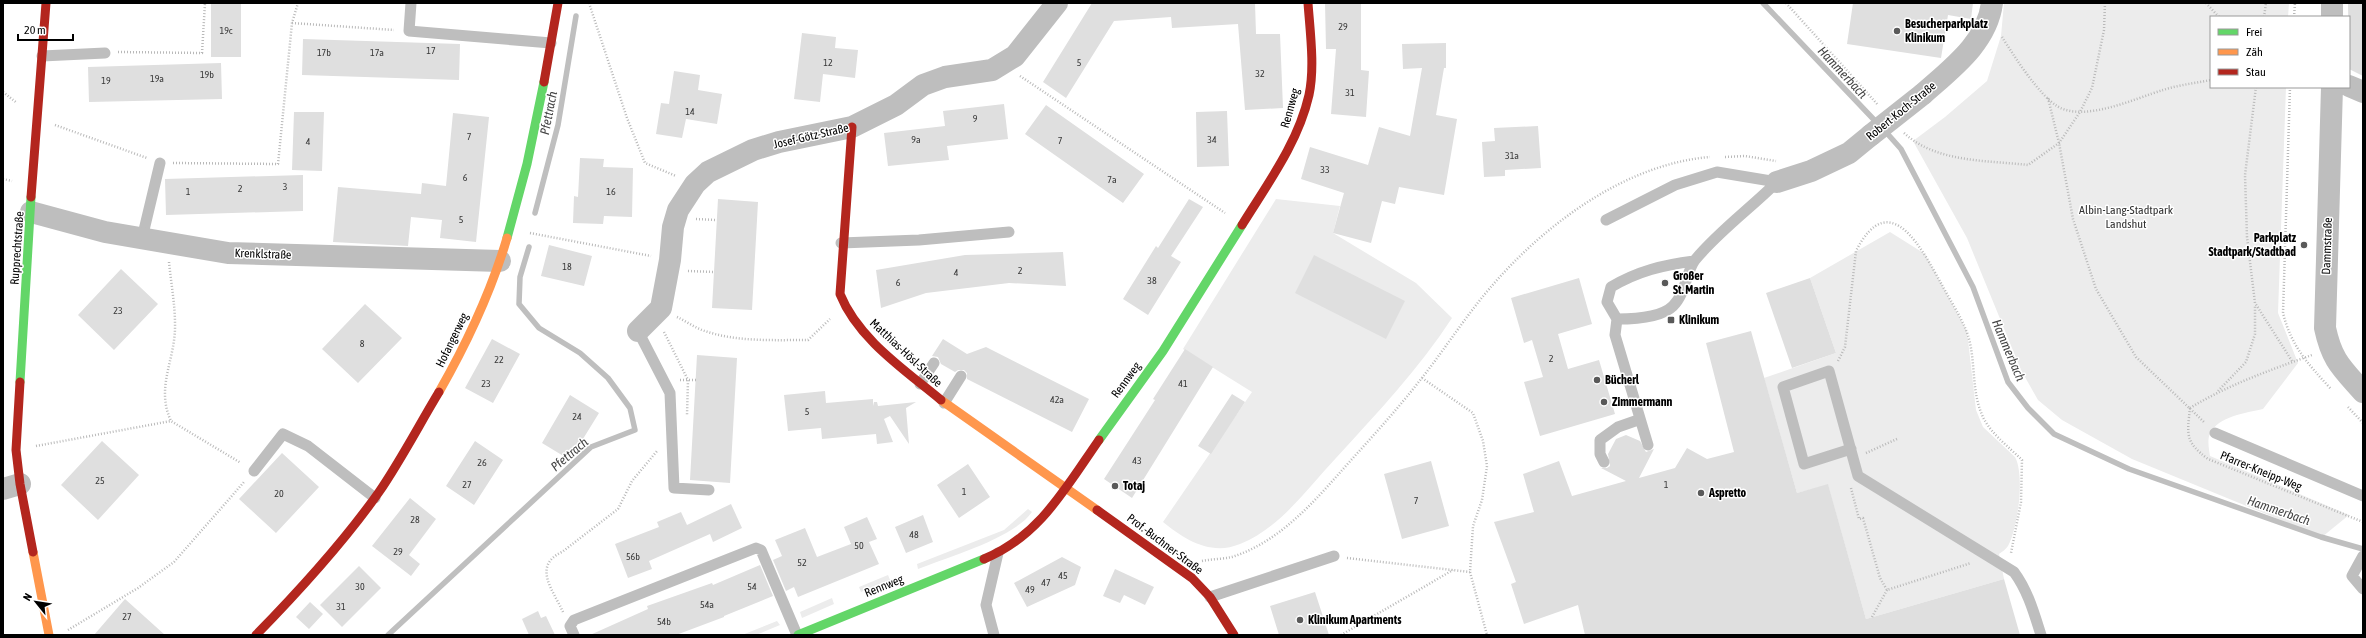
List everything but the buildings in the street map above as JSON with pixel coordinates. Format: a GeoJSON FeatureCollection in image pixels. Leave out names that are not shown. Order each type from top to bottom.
{"type":"FeatureCollection","features":[{"type":"Feature","properties":{"kind":"main road","name":"Rupprechtstraße"},"geometry":{"type":"LineString","coordinates":[[46,3],[37,119],[16,450],[12,486],[49,635]]}},
{"type":"Feature","properties":{"kind":"main road","name":"Hofangerweg"},"geometry":{"type":"LineString","coordinates":[[256,635],[333,552],[375,498],[467,340],[500,260],[510,230],[538,116],[558,3]]}},
{"type":"Feature","properties":{"kind":"main road","name":"Rennweg"},"geometry":{"type":"LineString","coordinates":[[798,635],[998,553],[1022,538],[1043,519],[1163,351],[1294,141],[1302,120],[1309,94],[1312,70],[1308,3]]}},
{"type":"Feature","properties":{"kind":"main road","name":"Matthias-Hösl-Straße"},"geometry":{"type":"LineString","coordinates":[[852,127],[841,243],[840,294],[844,304],[858,324],[881,350],[920,384],[944,403],[1066,487]]}},
{"type":"Feature","properties":{"kind":"main road","name":"Prof.-Buchner-Straße"},"geometry":{"type":"LineString","coordinates":[[1066,487],[1175,564],[1192,578],[1210,597],[1234,635]]}},
{"type":"Feature","properties":{"kind":"street","name":"Josef-Götz-Straße"},"geometry":{"type":"LineString","coordinates":[[660,308],[669,265],[676,218],[685,197],[695,184],[708,172],[753,150],[779,142],[852,127],[896,105],[923,86],[945,77],[992,70],[1015,56],[1057,3]]}},
{"type":"Feature","properties":{"kind":"street"},"geometry":{"type":"LineString","coordinates":[[2332,3],[2332,16]]}},
{"type":"Feature","properties":{"kind":"street","name":"Robert-Koch-Straße"},"geometry":{"type":"LineString","coordinates":[[1778,171],[1811,171],[1849,153],[1923,94],[1961,61],[1975,44],[1991,7]]}},
{"type":"Feature","properties":{"kind":"street"},"geometry":{"type":"LineString","coordinates":[[2350,86],[2363,92]]}},
{"type":"Feature","properties":{"kind":"street","name":"Dammstraße"},"geometry":{"type":"LineString","coordinates":[[2332,88],[2325,328],[2330,350],[2339,366],[2363,392]]}},
{"type":"Feature","properties":{"kind":"street","name":"Krenklstraße"},"geometry":{"type":"LineString","coordinates":[[31,212],[105,232],[145,237],[228,253],[500,260]]}},
{"type":"Feature","properties":{"kind":"street"},"geometry":{"type":"LineString","coordinates":[[638,331],[660,308]]}},
{"type":"Feature","properties":{"kind":"lane"},"geometry":{"type":"LineString","coordinates":[[411,3],[409,30],[551,43]]}},
{"type":"Feature","properties":{"kind":"lane"},"geometry":{"type":"LineString","coordinates":[[42,56],[105,53]]}},
{"type":"Feature","properties":{"kind":"lane"},"geometry":{"type":"LineString","coordinates":[[145,237],[144,230],[160,163]]}},
{"type":"Feature","properties":{"kind":"lane"},"geometry":{"type":"LineString","coordinates":[[1606,220],[1674,185],[1717,172],[1778,171]]}},
{"type":"Feature","properties":{"kind":"lane"},"geometry":{"type":"LineString","coordinates":[[1617,319],[1646,317],[1672,307],[1686,286],[1694,261],[1778,171]]}},
{"type":"Feature","properties":{"kind":"lane"},"geometry":{"type":"LineString","coordinates":[[841,243],[919,240],[1009,232]]}},
{"type":"Feature","properties":{"kind":"lane"},"geometry":{"type":"LineString","coordinates":[[1648,446],[1638,420],[1615,335],[1617,319],[1607,302],[1611,287],[1631,275],[1663,265],[1694,261]]}},
{"type":"Feature","properties":{"kind":"lane"},"geometry":{"type":"LineString","coordinates":[[638,331],[670,393],[674,488],[709,490]]}},
{"type":"Feature","properties":{"kind":"lane"},"geometry":{"type":"LineString","coordinates":[[920,384],[934,363]]}},
{"type":"Feature","properties":{"kind":"lane"},"geometry":{"type":"LineString","coordinates":[[1851,450],[1804,464],[1783,387],[1829,371],[1851,450],[1858,476],[2014,572],[2023,584],[2041,635]]}},
{"type":"Feature","properties":{"kind":"lane"},"geometry":{"type":"LineString","coordinates":[[944,403],[961,376]]}},
{"type":"Feature","properties":{"kind":"lane"},"geometry":{"type":"LineString","coordinates":[[1604,462],[1600,454],[1600,440],[1618,427],[1638,420]]}},
{"type":"Feature","properties":{"kind":"lane"},"geometry":{"type":"LineString","coordinates":[[2215,433],[2363,496]]}},
{"type":"Feature","properties":{"kind":"lane"},"geometry":{"type":"LineString","coordinates":[[254,471],[283,434],[308,446],[375,498]]}},
{"type":"Feature","properties":{"kind":"lane","name":"Rennweg"},"geometry":{"type":"LineString","coordinates":[[572,631],[574,620],[756,548],[761,550],[798,635]]}},
{"type":"Feature","properties":{"kind":"lane"},"geometry":{"type":"LineString","coordinates":[[994,635],[986,605],[998,553]]}},
{"type":"Feature","properties":{"kind":"lane"},"geometry":{"type":"LineString","coordinates":[[1210,597],[1334,556]]}},
{"type":"Feature","properties":{"kind":"lane"},"geometry":{"type":"LineString","coordinates":[[2363,557],[2352,576],[2363,589]]}},
{"type":"Feature","properties":{"kind":"path"},"geometry":{"type":"LineString","coordinates":[[105,53],[202,52],[205,3]]}},
{"type":"Feature","properties":{"kind":"path"},"geometry":{"type":"LineString","coordinates":[[37,119],[160,163],[278,164],[292,23],[298,3]]}},
{"type":"Feature","properties":{"kind":"path"},"geometry":{"type":"LineString","coordinates":[[589,3],[627,118],[645,163],[695,184]]}},
{"type":"Feature","properties":{"kind":"path"},"geometry":{"type":"LineString","coordinates":[[2059,143],[2080,112],[2094,82],[2104,30],[2105,3]]}},
{"type":"Feature","properties":{"kind":"path"},"geometry":{"type":"LineString","coordinates":[[2206,3],[2218,16]]}},
{"type":"Feature","properties":{"kind":"path"},"geometry":{"type":"LineString","coordinates":[[2264,16],[2266,3]]}},
{"type":"Feature","properties":{"kind":"path"},"geometry":{"type":"LineString","coordinates":[[2294,16],[2295,3]]}},
{"type":"Feature","properties":{"kind":"path"},"geometry":{"type":"LineString","coordinates":[[1991,7],[2001,36],[2048,98],[2058,106],[2080,112],[2118,105],[2164,89],[2210,80]]}},
{"type":"Feature","properties":{"kind":"path"},"geometry":{"type":"LineString","coordinates":[[292,23],[409,30]]}},
{"type":"Feature","properties":{"kind":"path"},"geometry":{"type":"LineString","coordinates":[[1003,64],[1242,224]]}},
{"type":"Feature","properties":{"kind":"path"},"geometry":{"type":"LineString","coordinates":[[2216,392],[2246,362],[2255,334],[2255,303],[2247,237],[2245,174],[2256,88]]}},
{"type":"Feature","properties":{"kind":"path"},"geometry":{"type":"LineString","coordinates":[[2290,88],[2283,312],[2288,330],[2303,359],[2333,391]]}},
{"type":"Feature","properties":{"kind":"path"},"geometry":{"type":"LineString","coordinates":[[2048,98],[2059,143],[2073,219],[2096,289],[2136,357],[2215,433]]}},
{"type":"Feature","properties":{"kind":"path"},"geometry":{"type":"LineString","coordinates":[[1723,157],[1745,156],[1778,171]]}},
{"type":"Feature","properties":{"kind":"path"},"geometry":{"type":"LineString","coordinates":[[1175,564],[1231,557],[1272,537],[1307,509],[1422,378],[1490,288],[1525,251],[1562,221],[1608,190],[1645,171],[1676,163],[1716,157]]}},
{"type":"Feature","properties":{"kind":"path"},"geometry":{"type":"LineString","coordinates":[[1829,371],[1835,366],[1845,347],[1856,251],[1862,239],[1875,226],[1888,223],[1899,225],[1915,238],[1967,331],[1979,403],[1983,418],[1999,438],[2022,460],[2021,502],[2015,537],[2011,553],[2002,564]]}},
{"type":"Feature","properties":{"kind":"path"},"geometry":{"type":"LineString","coordinates":[[510,230],[669,265],[714,272]]}},
{"type":"Feature","properties":{"kind":"path"},"geometry":{"type":"LineString","coordinates":[[66,631],[138,588],[174,562],[254,471],[171,421],[166,411],[164,392],[175,325],[169,260],[169,242]]}},
{"type":"Feature","properties":{"kind":"path"},"geometry":{"type":"LineString","coordinates":[[2255,303],[2292,361]]}},
{"type":"Feature","properties":{"kind":"path"},"geometry":{"type":"LineString","coordinates":[[660,308],[704,331],[724,336],[808,340],[844,304]]}},
{"type":"Feature","properties":{"kind":"path"},"geometry":{"type":"LineString","coordinates":[[2190,408],[2216,392],[2292,361],[2330,350]]}},
{"type":"Feature","properties":{"kind":"path"},"geometry":{"type":"LineString","coordinates":[[1422,378],[1473,413],[1483,442],[1488,466],[1482,500],[1473,526],[1470,572],[1487,635]]}},
{"type":"Feature","properties":{"kind":"path"},"geometry":{"type":"LineString","coordinates":[[2343,402],[2363,424]]}},
{"type":"Feature","properties":{"kind":"path","name":"Pfarrer-Kneipp-Weg"},"geometry":{"type":"LineString","coordinates":[[2190,408],[2187,434],[2192,446],[2208,459],[2363,522]]}},
{"type":"Feature","properties":{"kind":"path"},"geometry":{"type":"LineString","coordinates":[[16,450],[171,421]]}},
{"type":"Feature","properties":{"kind":"path"},"geometry":{"type":"LineString","coordinates":[[572,631],[547,579],[545,570],[550,559],[618,509],[632,481],[672,433]]}},
{"type":"Feature","properties":{"kind":"path"},"geometry":{"type":"LineString","coordinates":[[1866,453],[1896,439]]}},
{"type":"Feature","properties":{"kind":"path"},"geometry":{"type":"LineString","coordinates":[[1849,482],[1859,519],[1863,518],[1880,578],[1887,590]]}},
{"type":"Feature","properties":{"kind":"path"},"geometry":{"type":"LineString","coordinates":[[1334,556],[1470,572]]}},
{"type":"Feature","properties":{"kind":"path"},"geometry":{"type":"LineString","coordinates":[[1872,617],[1887,590],[1990,557]]}},
{"type":"Feature","properties":{"kind":"path"},"geometry":{"type":"LineString","coordinates":[[1341,635],[1454,570]]}},
{"type":"Feature","properties":{"kind":"green space","name":"Albin-Lang-Stadtpark Landshut"},"geometry":{"type":"Polygon","coordinates":[[[2004,3],[2289,3],[2288,16],[2210,16],[2210,88],[2286,88],[2278,313],[2298,363],[2263,409],[2233,416],[2219,423],[2210,434],[2208,445],[2210,456],[2349,515],[2322,537],[2132,459],[2062,420],[2038,400],[2021,370],[1967,238],[1913,141],[1945,117],[1987,81],[2001,36],[2004,3]]]}},
{"type":"Feature","properties":{"kind":"green space"},"geometry":{"type":"Polygon","coordinates":[[[1276,199],[1340,206],[1333,233],[1416,283],[1452,318],[1412,373],[1292,507],[1268,528],[1240,544],[1219,548],[1209,547],[1189,540],[1171,529],[1163,522],[1252,392],[1183,349],[1276,199]]]}},
{"type":"Feature","properties":{"kind":"green space"},"geometry":{"type":"Polygon","coordinates":[[[1890,232],[1925,254],[1967,331],[1976,410],[1983,427],[2015,457],[2020,476],[2020,488],[2017,515],[2012,538],[2007,547],[1999,554],[2004,579],[1866,619],[1828,485],[1797,493],[1764,378],[1836,353],[1810,278],[1890,232]]]}},
{"type":"Feature","properties":{"kind":"green space"},"geometry":{"type":"Polygon","coordinates":[[[1028,509],[1032,512],[1011,530],[980,546],[918,569],[917,564],[1004,530],[1028,509]]]}},
{"type":"Feature","properties":{"kind":"green space"},"geometry":{"type":"Polygon","coordinates":[[[888,575],[890,580],[861,592],[859,587],[888,575]]]}},
{"type":"Feature","properties":{"kind":"green space"},"geometry":{"type":"Polygon","coordinates":[[[832,598],[834,604],[802,618],[800,612],[832,598]]]}},
{"type":"Feature","properties":{"kind":"green space"},"geometry":{"type":"Polygon","coordinates":[[[777,621],[780,625],[756,635],[742,635],[777,621]]]}},
{"type":"Feature","properties":{"kind":"waterway","name":"Hammerbach"},"geometry":{"type":"LineString","coordinates":[[1763,3],[1879,125]]}},
{"type":"Feature","properties":{"kind":"waterway","name":"Pfettrach"},"geometry":{"type":"LineString","coordinates":[[535,213],[558,125],[576,16]]}},
{"type":"Feature","properties":{"kind":"waterway","name":"Hammerbach"},"geometry":{"type":"LineString","coordinates":[[1885,131],[1901,149],[1973,287],[2008,382],[2028,408],[2054,434],[2129,469],[2321,537],[2363,549]]}},
{"type":"Feature","properties":{"kind":"waterway","name":"Pfettrach"},"geometry":{"type":"LineString","coordinates":[[388,635],[591,447],[635,430],[630,408],[608,378],[580,353],[539,328],[519,304],[520,277],[529,247]]}},
{"type":"Feature","properties":{"kind":"traffic: fast"},"geometry":{"type":"LineString","coordinates":[[507,238],[527,164],[544,82]]}},
{"type":"Feature","properties":{"kind":"traffic: fast"},"geometry":{"type":"LineString","coordinates":[[20,382],[31,197]]}},
{"type":"Feature","properties":{"kind":"traffic: fast"},"geometry":{"type":"LineString","coordinates":[[1099,440],[1163,351],[1242,225]]}},
{"type":"Feature","properties":{"kind":"traffic: fast"},"geometry":{"type":"LineString","coordinates":[[798,635],[984,559]]}},
{"type":"Feature","properties":{"kind":"traffic: slow"},"geometry":{"type":"LineString","coordinates":[[439,392],[478,317],[494,278],[507,238]]}},
{"type":"Feature","properties":{"kind":"traffic: slow"},"geometry":{"type":"LineString","coordinates":[[941,400],[1097,510]]}},
{"type":"Feature","properties":{"kind":"traffic: slow"},"geometry":{"type":"LineString","coordinates":[[33,552],[49,635]]}},
{"type":"Feature","properties":{"kind":"traffic: jam"},"geometry":{"type":"LineString","coordinates":[[31,197],[46,3]]}},
{"type":"Feature","properties":{"kind":"traffic: jam"},"geometry":{"type":"LineString","coordinates":[[544,82],[558,3]]}},
{"type":"Feature","properties":{"kind":"traffic: jam"},"geometry":{"type":"LineString","coordinates":[[1242,225],[1272,178],[1290,146],[1304,113],[1309,95],[1312,73],[1312,49],[1308,3]]}},
{"type":"Feature","properties":{"kind":"traffic: jam"},"geometry":{"type":"LineString","coordinates":[[852,127],[840,294],[848,310],[870,339],[884,353],[941,400]]}},
{"type":"Feature","properties":{"kind":"traffic: jam"},"geometry":{"type":"LineString","coordinates":[[20,382],[16,450],[20,484],[33,552]]}},
{"type":"Feature","properties":{"kind":"traffic: jam"},"geometry":{"type":"LineString","coordinates":[[256,635],[289,601],[351,530],[395,468],[439,392]]}},
{"type":"Feature","properties":{"kind":"traffic: jam"},"geometry":{"type":"LineString","coordinates":[[984,559],[1004,549],[1036,524],[1063,492],[1099,440]]}},
{"type":"Feature","properties":{"kind":"traffic: jam"},"geometry":{"type":"LineString","coordinates":[[1097,510],[1192,578],[1210,597],[1234,635]]}},
{"type":"Feature","properties":{"kind":"place","name":"Besucherparkplatz Klinikum"},"geometry":{"type":"Point","coordinates":[1897,31]}},
{"type":"Feature","properties":{"kind":"place","name":"Parkplatz Stadtpark/Stadtbad"},"geometry":{"type":"Point","coordinates":[2304,245]}},
{"type":"Feature","properties":{"kind":"place","name":"Großer St. Martin"},"geometry":{"type":"Point","coordinates":[1665,283]}},
{"type":"Feature","properties":{"kind":"place","name":"Klinikum"},"geometry":{"type":"Point","coordinates":[1671,320]}},
{"type":"Feature","properties":{"kind":"place","name":"Bücherl"},"geometry":{"type":"Point","coordinates":[1597,380]}},
{"type":"Feature","properties":{"kind":"place","name":"Zimmermann"},"geometry":{"type":"Point","coordinates":[1604,402]}},
{"type":"Feature","properties":{"kind":"place","name":"Totaj"},"geometry":{"type":"Point","coordinates":[1115,486]}},
{"type":"Feature","properties":{"kind":"place","name":"Aspretto"},"geometry":{"type":"Point","coordinates":[1701,493]}},
{"type":"Feature","properties":{"kind":"place","name":"Klinikum Apartments"},"geometry":{"type":"Point","coordinates":[1300,620]}}]}
